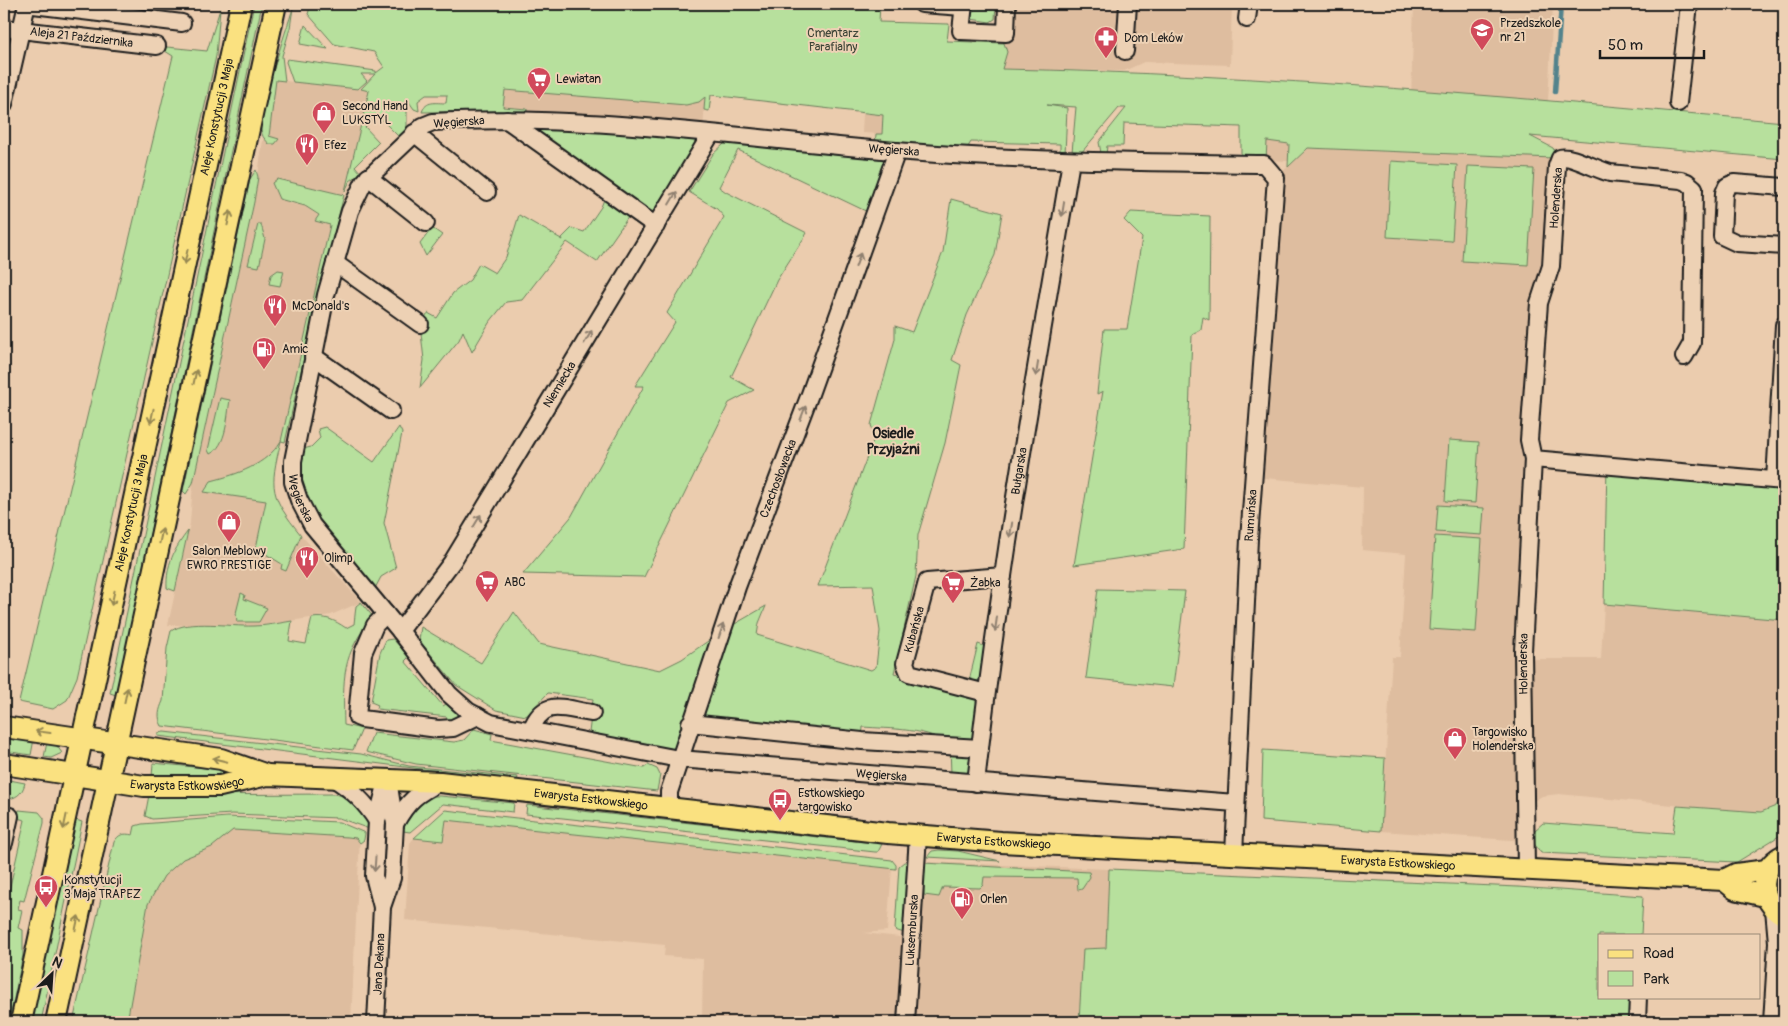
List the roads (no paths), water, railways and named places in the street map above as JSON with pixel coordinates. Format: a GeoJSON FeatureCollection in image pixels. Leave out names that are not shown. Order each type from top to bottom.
{"type":"FeatureCollection","features":[{"type":"Feature","properties":{"kind":"main road","name":"Aleje Konstytucji 3 Maja"},"geometry":{"type":"LineString","coordinates":[[21,1022],[241,4]]}},
{"type":"Feature","properties":{"kind":"main road"},"geometry":{"type":"LineString","coordinates":[[56,1022],[276,4]]}},
{"type":"Feature","properties":{"kind":"main road","name":"Ewarysta Estkowskiego"},"geometry":{"type":"LineString","coordinates":[[4,727],[116,742],[220,759],[266,775]]}},
{"type":"Feature","properties":{"kind":"main road","name":"Ewarysta Estkowskiego"},"geometry":{"type":"LineString","coordinates":[[4,764],[144,786],[220,786],[266,775],[440,782],[918,836],[1724,880],[1736,874],[1767,870]]}},
{"type":"Feature","properties":{"kind":"main road"},"geometry":{"type":"LineString","coordinates":[[1775,907],[1764,878],[1774,861],[1784,855]]}},
{"type":"Feature","properties":{"kind":"main road","name":"Ewarysta Estkowskiego"},"geometry":{"type":"LineString","coordinates":[[1724,880],[1735,889],[1775,907]]}},
{"type":"Feature","properties":{"kind":"street"},"geometry":{"type":"LineString","coordinates":[[4,104],[22,31],[26,4]]}},
{"type":"Feature","properties":{"kind":"street","name":"Aleja 21 Października"},"geometry":{"type":"LineString","coordinates":[[26,4],[182,23]]}},
{"type":"Feature","properties":{"kind":"street"},"geometry":{"type":"LineString","coordinates":[[922,4],[963,5],[962,31],[1006,33],[1007,4]]}},
{"type":"Feature","properties":{"kind":"street"},"geometry":{"type":"LineString","coordinates":[[1125,51],[1128,4]]}},
{"type":"Feature","properties":{"kind":"street"},"geometry":{"type":"LineString","coordinates":[[1678,103],[1689,4]]}},
{"type":"Feature","properties":{"kind":"street","name":"Aleja 21 Października"},"geometry":{"type":"LineString","coordinates":[[4,28],[157,46]]}},
{"type":"Feature","properties":{"kind":"street"},"geometry":{"type":"LineString","coordinates":[[507,120],[656,226]]}},
{"type":"Feature","properties":{"kind":"street","name":"Węgierska"},"geometry":{"type":"LineString","coordinates":[[1235,803],[679,759],[491,723],[468,711],[449,694],[400,631],[312,525],[299,500],[293,482],[293,461],[313,356],[335,263],[350,212],[364,182],[414,133],[433,122],[507,120],[632,124],[711,134],[897,151],[1071,161],[1264,164],[1276,178]]}},
{"type":"Feature","properties":{"kind":"street","name":"Węgierska"},"geometry":{"type":"LineString","coordinates":[[414,133],[487,192]]}},
{"type":"Feature","properties":{"kind":"street","name":"Niemiecka"},"geometry":{"type":"LineString","coordinates":[[400,631],[452,562],[711,134]]}},
{"type":"Feature","properties":{"kind":"street","name":"Czechosłowacka"},"geometry":{"type":"LineString","coordinates":[[669,808],[669,792],[705,677],[897,151]]}},
{"type":"Feature","properties":{"kind":"street","name":"Holenderska"},"geometry":{"type":"LineString","coordinates":[[1526,869],[1523,651],[1533,459],[1529,440],[1539,303],[1551,266],[1557,166],[1560,158],[1568,157],[1610,173],[1681,180],[1694,188],[1692,342],[1684,357]]}},
{"type":"Feature","properties":{"kind":"street","name":"Bułgarska"},"geometry":{"type":"LineString","coordinates":[[976,784],[986,693],[1003,576],[1071,161]]}},
{"type":"Feature","properties":{"kind":"street"},"geometry":{"type":"LineString","coordinates":[[368,178],[426,223]]}},
{"type":"Feature","properties":{"kind":"street","name":"Rumuńska"},"geometry":{"type":"LineString","coordinates":[[1234,854],[1249,539],[1276,178]]}},
{"type":"Feature","properties":{"kind":"street"},"geometry":{"type":"LineString","coordinates":[[1784,187],[1734,183],[1727,186],[1724,193],[1722,236],[1737,243],[1784,246]]}},
{"type":"Feature","properties":{"kind":"street"},"geometry":{"type":"LineString","coordinates":[[335,263],[420,324]]}},
{"type":"Feature","properties":{"kind":"street"},"geometry":{"type":"LineString","coordinates":[[1533,459],[1780,480],[1784,325]]}},
{"type":"Feature","properties":{"kind":"street"},"geometry":{"type":"LineString","coordinates":[[313,356],[391,411]]}},
{"type":"Feature","properties":{"kind":"street","name":"Kubańska"},"geometry":{"type":"LineString","coordinates":[[986,693],[909,672],[905,663],[927,582],[1003,576]]}},
{"type":"Feature","properties":{"kind":"street"},"geometry":{"type":"LineString","coordinates":[[386,614],[375,625],[363,653],[357,717],[438,729],[453,728],[478,716]]}},
{"type":"Feature","properties":{"kind":"street"},"geometry":{"type":"LineString","coordinates":[[531,730],[536,717],[542,710],[550,708],[592,713]]}},
{"type":"Feature","properties":{"kind":"street"},"geometry":{"type":"LineString","coordinates":[[690,723],[862,741],[980,748]]}},
{"type":"Feature","properties":{"kind":"street"},"geometry":{"type":"LineString","coordinates":[[333,778],[353,791],[367,804],[377,821]]}},
{"type":"Feature","properties":{"kind":"street","name":"Jana Dekana"},"geometry":{"type":"LineString","coordinates":[[382,907],[374,876],[377,821],[388,780]]}},
{"type":"Feature","properties":{"kind":"street","name":"Jana Dekana"},"geometry":{"type":"LineString","coordinates":[[376,1022],[382,907],[392,878],[395,824],[388,780]]}},
{"type":"Feature","properties":{"kind":"street","name":"Jana Dekana"},"geometry":{"type":"LineString","coordinates":[[395,824],[404,807],[417,794],[440,782]]}},
{"type":"Feature","properties":{"kind":"street"},"geometry":{"type":"LineString","coordinates":[[4,843],[10,816]]}},
{"type":"Feature","properties":{"kind":"street","name":"Luksemburska"},"geometry":{"type":"LineString","coordinates":[[906,1022],[918,836]]}},
{"type":"Feature","properties":{"kind":"street"},"geometry":{"type":"LineString","coordinates":[[1772,1022],[1777,942],[1775,907]]}},
{"type":"Feature","properties":{"kind":"street"},"geometry":{"type":"LineString","coordinates":[[1774,1005],[1784,968]]}},
{"type":"Feature","properties":{"kind":"street"},"geometry":{"type":"LineString","coordinates":[[1636,1022],[1638,998]]}},
{"type":"Feature","properties":{"kind":"waterway"},"geometry":{"type":"LineString","coordinates":[[1555,92],[1561,4]]}},
{"type":"Feature","properties":{"kind":"place","name":"Przedszkole nr 21"},"geometry":{"type":"Point","coordinates":[1482,51]}},
{"type":"Feature","properties":{"kind":"place","name":"Dom Leków"},"geometry":{"type":"Point","coordinates":[1106,59]}},
{"type":"Feature","properties":{"kind":"place","name":"Lewiatan"},"geometry":{"type":"Point","coordinates":[539,100]}},
{"type":"Feature","properties":{"kind":"place","name":"Second Hand LUKSTYL"},"geometry":{"type":"Point","coordinates":[324,134]}},
{"type":"Feature","properties":{"kind":"place","name":"Efez"},"geometry":{"type":"Point","coordinates":[307,166]}},
{"type":"Feature","properties":{"kind":"place","name":"McDonald's"},"geometry":{"type":"Point","coordinates":[275,327]}},
{"type":"Feature","properties":{"kind":"place","name":"Amic"},"geometry":{"type":"Point","coordinates":[264,370]}},
{"type":"Feature","properties":{"kind":"place","name":"Salon Meblowy EWRO PRESTIGE"},"geometry":{"type":"Point","coordinates":[229,543]}},
{"type":"Feature","properties":{"kind":"place","name":"Olimp"},"geometry":{"type":"Point","coordinates":[307,579]}},
{"type":"Feature","properties":{"kind":"place","name":"ABC"},"geometry":{"type":"Point","coordinates":[487,603]}},
{"type":"Feature","properties":{"kind":"place","name":"Żabka"},"geometry":{"type":"Point","coordinates":[953,604]}},
{"type":"Feature","properties":{"kind":"place","name":"Targowisko Holenderska"},"geometry":{"type":"Point","coordinates":[1455,760]}},
{"type":"Feature","properties":{"kind":"place","name":"Estkowskiego targowisko"},"geometry":{"type":"Point","coordinates":[780,821]}},
{"type":"Feature","properties":{"kind":"place","name":"Konstytucji 3 Maja TRAPEZ"},"geometry":{"type":"Point","coordinates":[46,908]}},
{"type":"Feature","properties":{"kind":"place","name":"Orlen"},"geometry":{"type":"Point","coordinates":[962,920]}},
{"type":"Feature","properties":{"kind":"district","name":"Osiedle Przyjaźni"},"geometry":{"type":"Point","coordinates":[893,442]}},
{"type":"Feature","properties":{"kind":"park label","name":"Cmentarz Parafialny"},"geometry":{"type":"Point","coordinates":[833,40]}}]}
